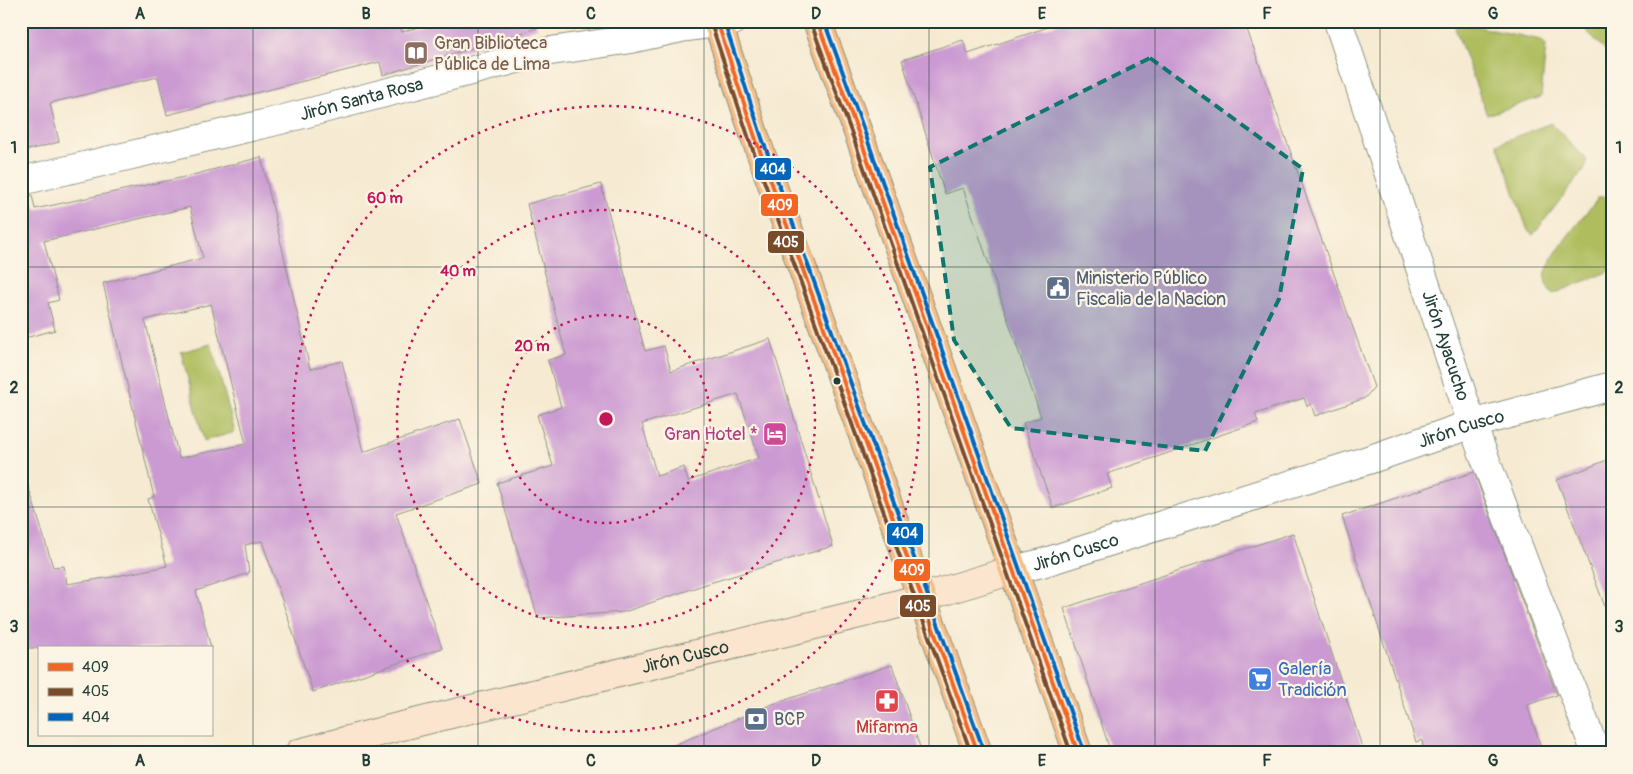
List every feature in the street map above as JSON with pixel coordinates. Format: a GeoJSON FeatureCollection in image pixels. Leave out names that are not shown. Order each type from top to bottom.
{"type":"FeatureCollection","features":[{"type":"Feature","properties":{"kind":"main road"},"geometry":{"type":"LineString","coordinates":[[817,21],[860,135],[1078,753]]}},
{"type":"Feature","properties":{"kind":"main road"},"geometry":{"type":"LineString","coordinates":[[723,22],[756,140],[978,753]]}},
{"type":"Feature","properties":{"kind":"street","name":"Jirón Ayacucho"},"geometry":{"type":"LineString","coordinates":[[1338,21],[1472,424],[1596,753]]}},
{"type":"Feature","properties":{"kind":"street","name":"Jirón Santa Rosa"},"geometry":{"type":"LineString","coordinates":[[21,181],[272,122],[544,52],[625,40],[681,28],[723,22]]}},
{"type":"Feature","properties":{"kind":"street","name":"Jirón Cusco"},"geometry":{"type":"LineString","coordinates":[[299,753],[921,598],[1042,563],[1358,463],[1472,424],[1612,386]]}},
{"type":"Feature","properties":{"kind":"highlighted area"},"geometry":{"type":"Polygon","coordinates":[[[1150,58],[1303,169],[1279,299],[1205,451],[1011,428],[954,340],[930,167],[1150,58]]]}},
{"type":"Feature","properties":{"kind":"green space"},"geometry":{"type":"Polygon","coordinates":[[[1581,21],[1612,21],[1612,57],[1581,25],[1581,21]]]}},
{"type":"Feature","properties":{"kind":"green space"},"geometry":{"type":"Polygon","coordinates":[[[1457,23],[1541,40],[1546,45],[1541,97],[1487,115],[1455,28],[1457,23]]]}},
{"type":"Feature","properties":{"kind":"green space"},"geometry":{"type":"Polygon","coordinates":[[[1551,123],[1587,160],[1586,167],[1533,235],[1528,231],[1497,144],[1551,123]]]}},
{"type":"Feature","properties":{"kind":"green space"},"geometry":{"type":"Polygon","coordinates":[[[1599,197],[1605,197],[1612,212],[1612,270],[1553,294],[1545,279],[1548,268],[1560,247],[1599,197]]]}},
{"type":"Feature","properties":{"kind":"green space"},"geometry":{"type":"Polygon","coordinates":[[[211,344],[235,432],[204,441],[181,352],[211,344]]]}},
{"type":"Feature","properties":{"kind":"building"},"geometry":{"type":"Polygon","coordinates":[[[21,21],[399,21],[402,32],[438,21],[536,21],[537,28],[383,75],[380,62],[167,115],[158,77],[50,103],[59,142],[21,152],[21,21]]]}},
{"type":"Feature","properties":{"kind":"building"},"geometry":{"type":"Polygon","coordinates":[[[1066,21],[1244,21],[1374,387],[1365,398],[1315,416],[1311,404],[1307,406],[1304,398],[1255,414],[1258,422],[1107,474],[1112,488],[1053,508],[1023,423],[1041,417],[963,188],[945,194],[902,60],[963,40],[968,54],[1066,21]]]}},
{"type":"Feature","properties":{"kind":"building"},"geometry":{"type":"Polygon","coordinates":[[[261,157],[310,369],[342,361],[363,452],[460,419],[482,484],[396,513],[442,648],[313,692],[262,541],[245,545],[249,573],[196,591],[210,646],[38,646],[38,648],[21,648],[21,486],[28,485],[53,567],[64,566],[67,584],[167,566],[148,499],[154,497],[103,283],[203,258],[190,207],[44,241],[59,300],[48,303],[55,330],[21,339],[21,196],[32,195],[35,209],[189,176],[261,157]],[[211,304],[145,320],[179,458],[246,444],[211,304]]]}},
{"type":"Feature","properties":{"kind":"building"},"geometry":{"type":"Polygon","coordinates":[[[601,184],[645,351],[664,346],[671,371],[770,339],[833,546],[706,584],[624,612],[538,618],[497,483],[553,466],[537,415],[561,407],[548,360],[566,355],[527,204],[601,184]],[[738,394],[642,424],[657,476],[684,467],[688,481],[759,458],[738,394]]]}},
{"type":"Feature","properties":{"kind":"building"},"geometry":{"type":"Polygon","coordinates":[[[1612,458],[1612,616],[1609,617],[1557,480],[1612,458]]]}},
{"type":"Feature","properties":{"kind":"building"},"geometry":{"type":"Polygon","coordinates":[[[1474,472],[1557,695],[1527,705],[1543,753],[1424,753],[1422,740],[1416,742],[1342,516],[1474,472]]]}},
{"type":"Feature","properties":{"kind":"building"},"geometry":{"type":"Polygon","coordinates":[[[1293,533],[1364,753],[1111,753],[1064,608],[1293,533]]]}},
{"type":"Feature","properties":{"kind":"building"},"geometry":{"type":"Polygon","coordinates":[[[892,665],[922,753],[655,753],[770,705],[892,665]]]}},
{"type":"Feature","properties":{"kind":"transit line","name":"409"},"geometry":{"type":"LineString","coordinates":[[717,21],[756,140],[978,753]]}},
{"type":"Feature","properties":{"kind":"transit line","name":"404"},"geometry":{"type":"LineString","coordinates":[[724,21],[762,138],[984,751]]}},
{"type":"Feature","properties":{"kind":"transit line","name":"409"},"geometry":{"type":"LineString","coordinates":[[817,21],[1078,753]]}},
{"type":"Feature","properties":{"kind":"transit line","name":"404"},"geometry":{"type":"LineString","coordinates":[[824,21],[1084,751]]}},
{"type":"Feature","properties":{"kind":"transit line","name":"405"},"geometry":{"type":"LineString","coordinates":[[711,23],[750,142],[971,753]]}},
{"type":"Feature","properties":{"kind":"transit line","name":"405"},"geometry":{"type":"LineString","coordinates":[[811,23],[1071,753]]}},
{"type":"Feature","properties":{"kind":"place","name":"Gran Biblioteca Pública de Lima"},"geometry":{"type":"Point","coordinates":[416,53]}},
{"type":"Feature","properties":{"kind":"place","name":"Ministerio Público Fiscalia de la Nacion"},"geometry":{"type":"Point","coordinates":[1058,288]}},
{"type":"Feature","properties":{"kind":"place","name":"Gran Hotel *"},"geometry":{"type":"Point","coordinates":[775,434]}},
{"type":"Feature","properties":{"kind":"place","name":"Galería Tradición"},"geometry":{"type":"Point","coordinates":[1260,679]}},
{"type":"Feature","properties":{"kind":"place","name":"Mifarma"},"geometry":{"type":"Point","coordinates":[887,701]}},
{"type":"Feature","properties":{"kind":"place","name":"BCP"},"geometry":{"type":"Point","coordinates":[756,719]}}]}
